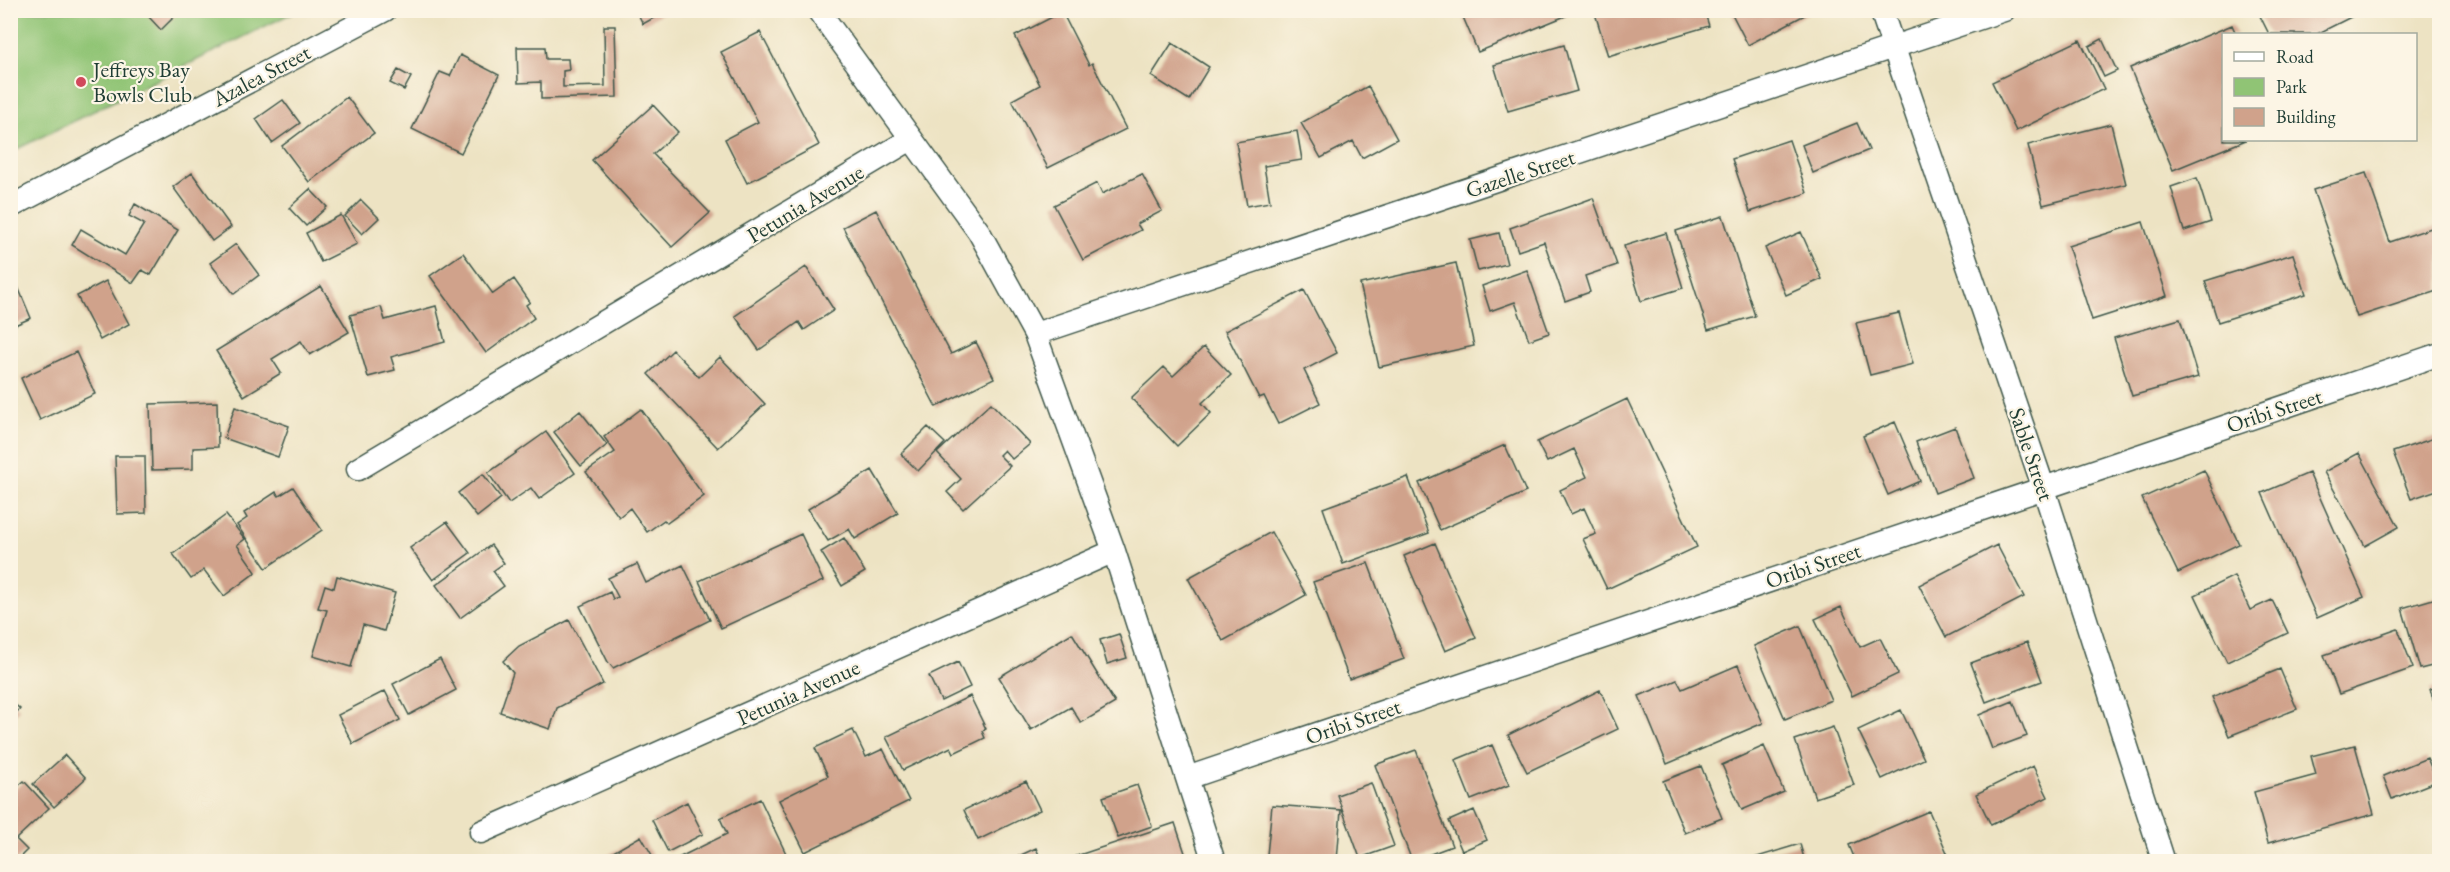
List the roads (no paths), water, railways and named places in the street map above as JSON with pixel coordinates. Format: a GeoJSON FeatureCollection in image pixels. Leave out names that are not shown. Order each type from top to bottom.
{"type":"FeatureCollection","features":[{"type":"Feature","properties":{"kind":"street","name":"Azalea Street"},"geometry":{"type":"LineString","coordinates":[[10,207],[385,10]]}},
{"type":"Feature","properties":{"kind":"street"},"geometry":{"type":"LineString","coordinates":[[818,10],[979,232],[1035,334],[1114,551],[1214,861]]}},
{"type":"Feature","properties":{"kind":"street","name":"Sable Street"},"geometry":{"type":"LineString","coordinates":[[1881,10],[2043,486],[2164,861]]}},
{"type":"Feature","properties":{"kind":"street","name":"Gazelle Street"},"geometry":{"type":"LineString","coordinates":[[1035,334],[2004,10]]}},
{"type":"Feature","properties":{"kind":"street","name":"Petunia Avenue"},"geometry":{"type":"LineString","coordinates":[[358,470],[911,139]]}},
{"type":"Feature","properties":{"kind":"street","name":"Oribi Street"},"geometry":{"type":"LineString","coordinates":[[1187,778],[2043,486],[2439,354]]}},
{"type":"Feature","properties":{"kind":"street","name":"Petunia Avenue"},"geometry":{"type":"LineString","coordinates":[[481,832],[1114,551]]}},
{"type":"Feature","properties":{"kind":"place","name":"Jeffreys Bay Bowls Club"},"geometry":{"type":"Point","coordinates":[81,82]}}]}
